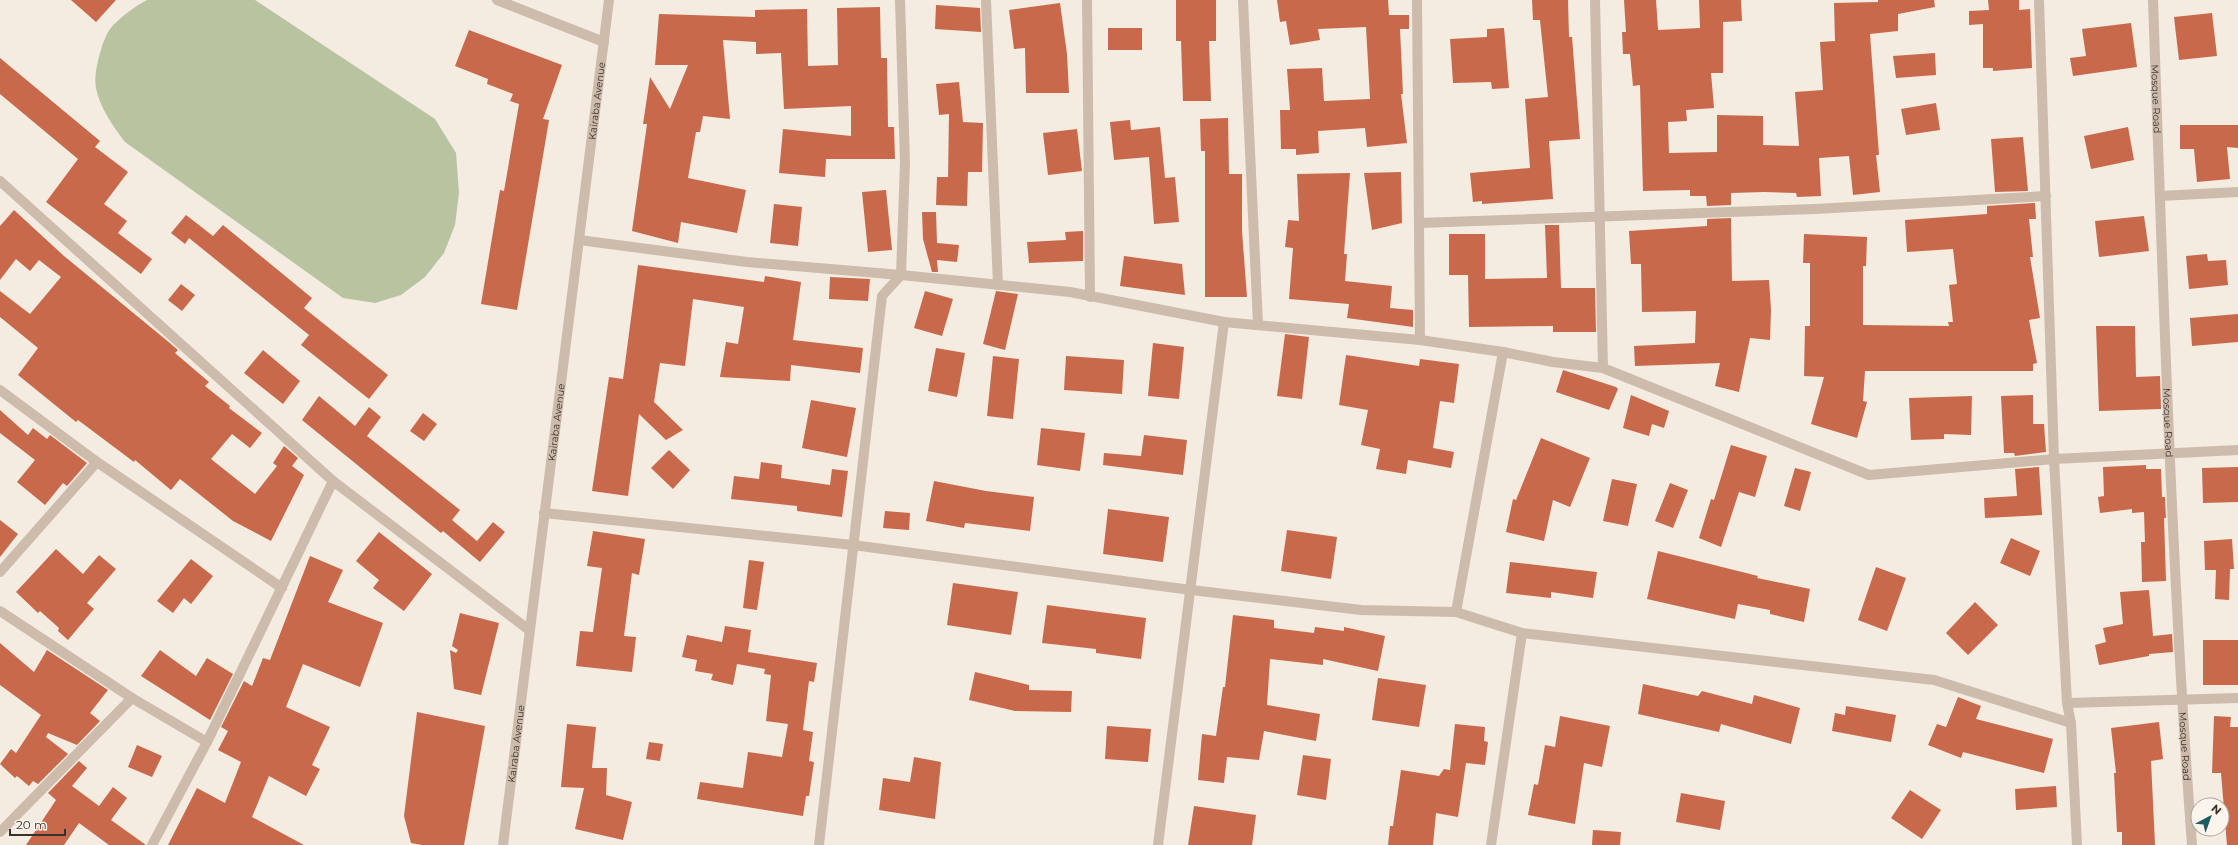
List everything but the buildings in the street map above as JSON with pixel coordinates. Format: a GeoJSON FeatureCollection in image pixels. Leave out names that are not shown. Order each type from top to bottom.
{"type":"FeatureCollection","features":[{"type":"Feature","properties":{"kind":"street"},"geometry":{"type":"LineString","coordinates":[[497,0],[604,42]]}},
{"type":"Feature","properties":{"kind":"street","name":"Kairaba Avenue"},"geometry":{"type":"LineString","coordinates":[[503,845],[609,0]]}},
{"type":"Feature","properties":{"kind":"street"},"geometry":{"type":"LineString","coordinates":[[819,845],[882,296],[901,275],[905,162],[900,0]]}},
{"type":"Feature","properties":{"kind":"street"},"geometry":{"type":"LineString","coordinates":[[986,0],[998,285]]}},
{"type":"Feature","properties":{"kind":"street"},"geometry":{"type":"LineString","coordinates":[[1087,0],[1090,297]]}},
{"type":"Feature","properties":{"kind":"street"},"geometry":{"type":"LineString","coordinates":[[1243,0],[1258,324]]}},
{"type":"Feature","properties":{"kind":"street"},"geometry":{"type":"LineString","coordinates":[[1417,0],[1420,340]]}},
{"type":"Feature","properties":{"kind":"street"},"geometry":{"type":"LineString","coordinates":[[1595,0],[1603,368]]}},
{"type":"Feature","properties":{"kind":"street"},"geometry":{"type":"LineString","coordinates":[[2039,0],[2054,460],[2067,703],[2071,723],[2077,845]]}},
{"type":"Feature","properties":{"kind":"street","name":"Mosque Road"},"geometry":{"type":"LineString","coordinates":[[2154,0],[2168,453],[2181,701],[2192,845]]}},
{"type":"Feature","properties":{"kind":"street"},"geometry":{"type":"LineString","coordinates":[[0,181],[333,481],[529,630]]}},
{"type":"Feature","properties":{"kind":"street"},"geometry":{"type":"LineString","coordinates":[[2160,196],[2238,192]]}},
{"type":"Feature","properties":{"kind":"street"},"geometry":{"type":"LineString","coordinates":[[1419,223],[1815,209],[2046,196]]}},
{"type":"Feature","properties":{"kind":"street"},"geometry":{"type":"LineString","coordinates":[[579,240],[747,262],[901,275],[1070,292],[1224,322],[1420,340],[1503,352],[1553,362],[1603,368],[1869,475],[2054,460],[2238,450]]}},
{"type":"Feature","properties":{"kind":"street"},"geometry":{"type":"LineString","coordinates":[[1158,845],[1224,322]]}},
{"type":"Feature","properties":{"kind":"street"},"geometry":{"type":"LineString","coordinates":[[1456,612],[1503,352]]}},
{"type":"Feature","properties":{"kind":"street"},"geometry":{"type":"LineString","coordinates":[[0,390],[97,462],[282,588]]}},
{"type":"Feature","properties":{"kind":"street"},"geometry":{"type":"LineString","coordinates":[[0,572],[97,462]]}},
{"type":"Feature","properties":{"kind":"street"},"geometry":{"type":"LineString","coordinates":[[152,845],[207,742],[333,481]]}},
{"type":"Feature","properties":{"kind":"street"},"geometry":{"type":"LineString","coordinates":[[544,513],[853,544],[1191,590],[1361,610],[1456,612],[1522,633],[1934,680],[2071,723]]}},
{"type":"Feature","properties":{"kind":"street"},"geometry":{"type":"LineString","coordinates":[[0,611],[132,698],[207,742]]}},
{"type":"Feature","properties":{"kind":"street"},"geometry":{"type":"LineString","coordinates":[[1491,845],[1522,633]]}},
{"type":"Feature","properties":{"kind":"street"},"geometry":{"type":"LineString","coordinates":[[0,832],[132,698]]}},
{"type":"Feature","properties":{"kind":"street"},"geometry":{"type":"LineString","coordinates":[[2067,703],[2181,701],[2238,698]]}},
{"type":"Feature","properties":{"kind":"green space"},"geometry":{"type":"Polygon","coordinates":[[[147,0],[255,0],[435,119],[456,153],[459,193],[455,225],[444,253],[425,277],[401,295],[375,303],[343,298],[125,142],[104,110],[98,95],[95,82],[97,66],[104,41],[110,29],[127,13],[147,0]]]}}]}
